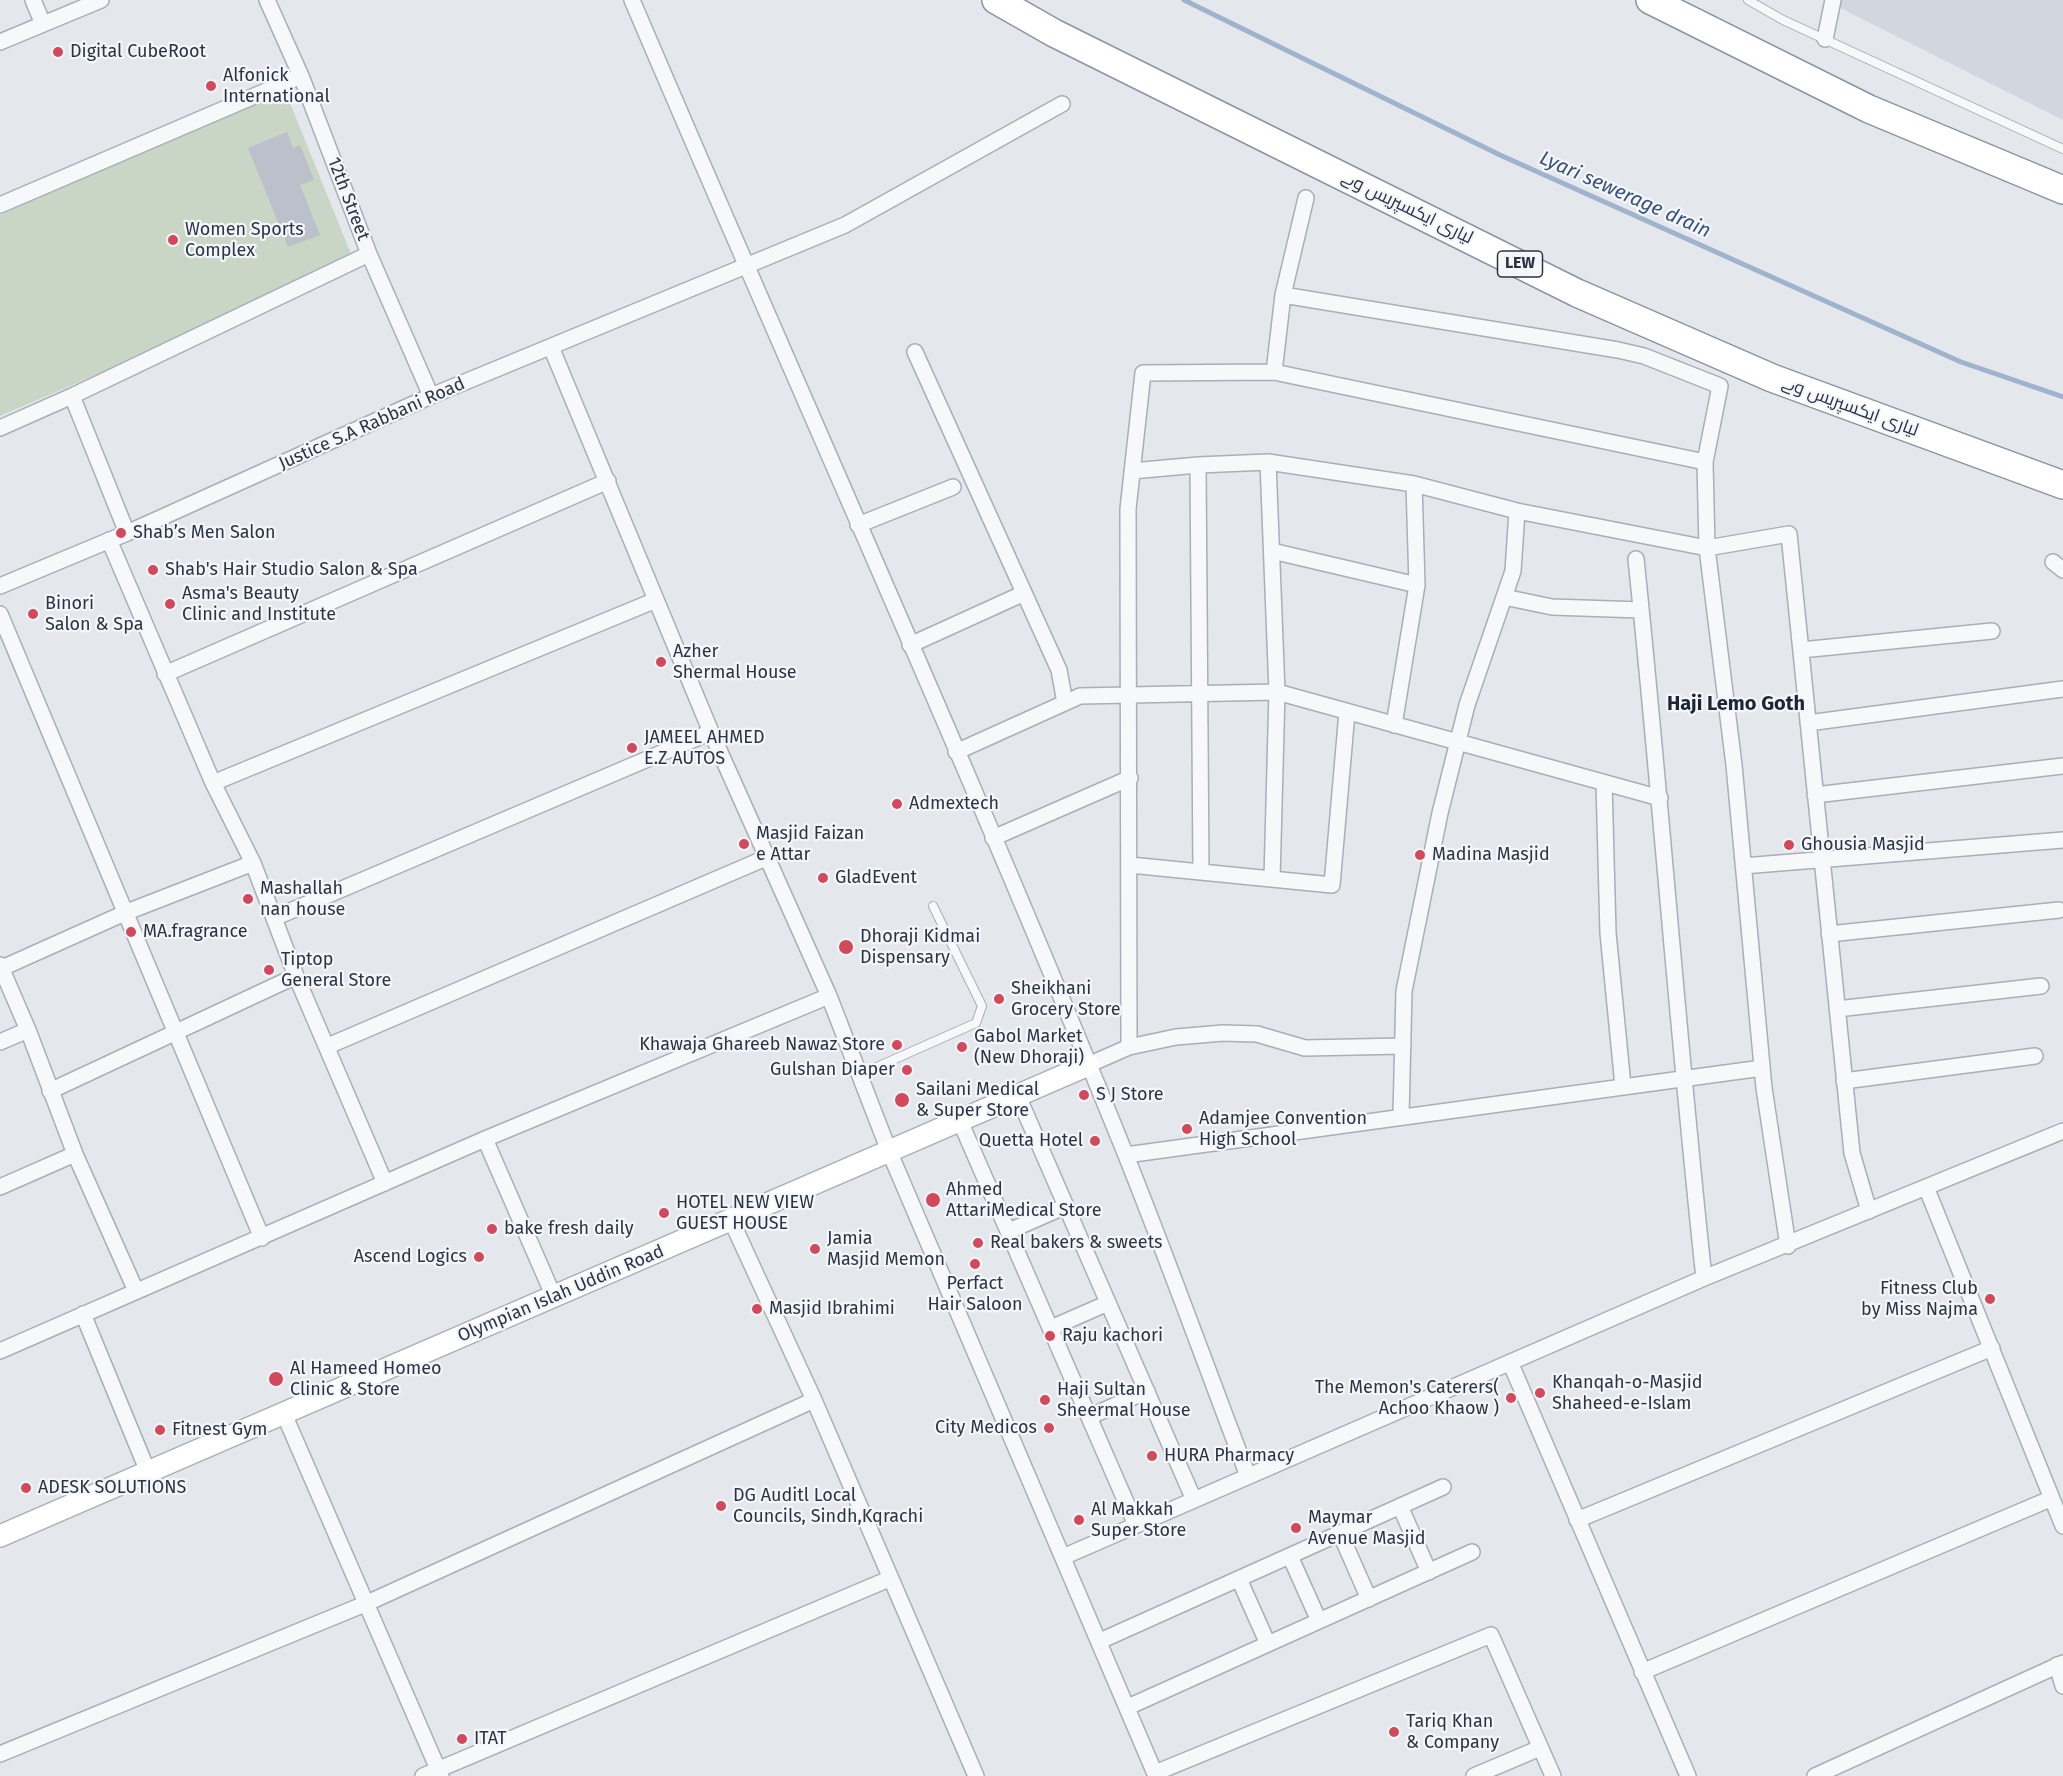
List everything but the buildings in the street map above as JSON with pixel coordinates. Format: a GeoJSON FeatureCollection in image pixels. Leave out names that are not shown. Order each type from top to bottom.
{"type":"FeatureCollection","features":[{"type":"Feature","properties":{"kind":"highway","name":"لیاری ایکسپریس وے"},"geometry":{"type":"LineString","coordinates":[[996,0],[1064,38],[1577,293],[1772,378],[2063,485]]}},
{"type":"Feature","properties":{"kind":"highway"},"geometry":{"type":"LineString","coordinates":[[1650,0],[1869,109],[2063,190]]}},
{"type":"Feature","properties":{"kind":"street"},"geometry":{"type":"LineString","coordinates":[[33,0],[43,24]]}},
{"type":"Feature","properties":{"kind":"street"},"geometry":{"type":"LineString","coordinates":[[0,42],[101,0]]}},
{"type":"Feature","properties":{"kind":"street","name":"12th Street"},"geometry":{"type":"LineString","coordinates":[[267,0],[301,76],[369,254],[431,396]]}},
{"type":"Feature","properties":{"kind":"street"},"geometry":{"type":"LineString","coordinates":[[632,0],[993,838],[1126,1155],[1248,1476]]}},
{"type":"Feature","properties":{"kind":"street"},"geometry":{"type":"LineString","coordinates":[[1825,39],[1833,0]]}},
{"type":"Feature","properties":{"kind":"street"},"geometry":{"type":"LineString","coordinates":[[0,205],[301,76]]}},
{"type":"Feature","properties":{"kind":"street","name":"Justice S.A Rabbani Road"},"geometry":{"type":"LineString","coordinates":[[0,586],[127,533],[431,396],[845,225],[1062,104]]}},
{"type":"Feature","properties":{"kind":"street"},"geometry":{"type":"LineString","coordinates":[[1274,372],[1282,295],[1306,198]]}},
{"type":"Feature","properties":{"kind":"street"},"geometry":{"type":"LineString","coordinates":[[0,428],[369,254]]}},
{"type":"Feature","properties":{"kind":"street"},"geometry":{"type":"LineString","coordinates":[[1282,295],[1618,350],[1644,356],[1720,386],[1705,462],[1707,548],[1743,866],[1762,1068],[1788,1246]]}},
{"type":"Feature","properties":{"kind":"street"},"geometry":{"type":"LineString","coordinates":[[551,347],[711,732],[829,996],[889,1151],[1155,1774],[1491,1635],[1553,1776]]}},
{"type":"Feature","properties":{"kind":"street"},"geometry":{"type":"LineString","coordinates":[[915,352],[1059,670],[1065,703]]}},
{"type":"Feature","properties":{"kind":"street"},"geometry":{"type":"LineString","coordinates":[[1129,1047],[1128,509],[1143,373],[1274,372],[1705,462]]}},
{"type":"Feature","properties":{"kind":"street"},"geometry":{"type":"LineString","coordinates":[[72,396],[127,533]]}},
{"type":"Feature","properties":{"kind":"street"},"geometry":{"type":"LineString","coordinates":[[1132,471],[1268,462],[1414,484],[1517,511],[1707,548],[1789,534],[1852,1154],[1869,1211]]}},
{"type":"Feature","properties":{"kind":"street"},"geometry":{"type":"LineString","coordinates":[[1268,462],[1276,692],[1272,879]]}},
{"type":"Feature","properties":{"kind":"street"},"geometry":{"type":"LineString","coordinates":[[1198,465],[1201,872]]}},
{"type":"Feature","properties":{"kind":"street"},"geometry":{"type":"LineString","coordinates":[[165,674],[608,481]]}},
{"type":"Feature","properties":{"kind":"street"},"geometry":{"type":"LineString","coordinates":[[1394,725],[1417,585],[1414,484]]}},
{"type":"Feature","properties":{"kind":"street"},"geometry":{"type":"LineString","coordinates":[[858,525],[953,487]]}},
{"type":"Feature","properties":{"kind":"street"},"geometry":{"type":"LineString","coordinates":[[1401,1116],[1404,991],[1440,813],[1457,743],[1467,705],[1513,571],[1517,511]]}},
{"type":"Feature","properties":{"kind":"street"},"geometry":{"type":"LineString","coordinates":[[109,540],[213,783],[253,863],[296,976],[385,1183]]}},
{"type":"Feature","properties":{"kind":"street"},"geometry":{"type":"LineString","coordinates":[[1272,551],[1417,585]]}},
{"type":"Feature","properties":{"kind":"street"},"geometry":{"type":"LineString","coordinates":[[1636,559],[1660,798],[1682,1077],[1704,1278]]}},
{"type":"Feature","properties":{"kind":"street"},"geometry":{"type":"LineString","coordinates":[[910,645],[1020,595]]}},
{"type":"Feature","properties":{"kind":"street"},"geometry":{"type":"LineString","coordinates":[[1504,597],[1552,607],[1641,610]]}},
{"type":"Feature","properties":{"kind":"street"},"geometry":{"type":"LineString","coordinates":[[213,783],[656,600]]}},
{"type":"Feature","properties":{"kind":"street"},"geometry":{"type":"LineString","coordinates":[[0,614],[262,1238]]}},
{"type":"Feature","properties":{"kind":"street"},"geometry":{"type":"LineString","coordinates":[[1801,650],[1992,630]]}},
{"type":"Feature","properties":{"kind":"street"},"geometry":{"type":"LineString","coordinates":[[1808,723],[2063,689]]}},
{"type":"Feature","properties":{"kind":"street"},"geometry":{"type":"LineString","coordinates":[[956,752],[1080,696],[1276,692],[1660,798]]}},
{"type":"Feature","properties":{"kind":"street"},"geometry":{"type":"LineString","coordinates":[[1130,865],[1332,885],[1347,712]]}},
{"type":"Feature","properties":{"kind":"street"},"geometry":{"type":"LineString","coordinates":[[274,918],[711,732]]}},
{"type":"Feature","properties":{"kind":"street"},"geometry":{"type":"LineString","coordinates":[[1815,795],[2063,766]]}},
{"type":"Feature","properties":{"kind":"street"},"geometry":{"type":"LineString","coordinates":[[993,838],[1130,778]]}},
{"type":"Feature","properties":{"kind":"street"},"geometry":{"type":"LineString","coordinates":[[1604,783],[1608,933],[1623,1086]]}},
{"type":"Feature","properties":{"kind":"street"},"geometry":{"type":"LineString","coordinates":[[1743,866],[2063,840]]}},
{"type":"Feature","properties":{"kind":"street"},"geometry":{"type":"LineString","coordinates":[[328,1046],[768,857]]}},
{"type":"Feature","properties":{"kind":"street"},"geometry":{"type":"LineString","coordinates":[[136,1291],[75,1154],[28,1030],[1,967],[127,912],[253,863]]}},
{"type":"Feature","properties":{"kind":"street"},"geometry":{"type":"LineString","coordinates":[[1829,934],[2059,910]]}},
{"type":"Feature","properties":{"kind":"street"},"geometry":{"type":"LineString","coordinates":[[50,1091],[296,976]]}},
{"type":"Feature","properties":{"kind":"street"},"geometry":{"type":"LineString","coordinates":[[1837,1009],[2041,986]]}},
{"type":"Feature","properties":{"kind":"street"},"geometry":{"type":"LineString","coordinates":[[0,1351],[485,1139],[829,996]]}},
{"type":"Feature","properties":{"kind":"street"},"geometry":{"type":"LineString","coordinates":[[0,1042],[28,1030]]}},
{"type":"Feature","properties":{"kind":"street"},"geometry":{"type":"LineString","coordinates":[[1088,1065],[1129,1047],[1176,1037],[1223,1033],[1257,1034],[1305,1048],[1402,1046]]}},
{"type":"Feature","properties":{"kind":"street"},"geometry":{"type":"LineString","coordinates":[[1844,1081],[2035,1056]]}},
{"type":"Feature","properties":{"kind":"street","name":"Olympian Islah Uddin Road"},"geometry":{"type":"LineString","coordinates":[[0,1536],[1088,1065]]}},
{"type":"Feature","properties":{"kind":"street"},"geometry":{"type":"LineString","coordinates":[[1126,1155],[1682,1077],[1762,1068]]}},
{"type":"Feature","properties":{"kind":"street"},"geometry":{"type":"LineString","coordinates":[[1018,1096],[1194,1500]]}},
{"type":"Feature","properties":{"kind":"street"},"geometry":{"type":"LineString","coordinates":[[960,1120],[1136,1525]]}},
{"type":"Feature","properties":{"kind":"street"},"geometry":{"type":"LineString","coordinates":[[1063,1557],[1704,1278],[1788,1246],[2063,1131]]}},
{"type":"Feature","properties":{"kind":"street"},"geometry":{"type":"LineString","coordinates":[[485,1139],[554,1297]]}},
{"type":"Feature","properties":{"kind":"street"},"geometry":{"type":"LineString","coordinates":[[0,1187],[75,1154]]}},
{"type":"Feature","properties":{"kind":"street"},"geometry":{"type":"LineString","coordinates":[[1926,1187],[1992,1348],[2050,1499],[2063,1526]]}},
{"type":"Feature","properties":{"kind":"street"},"geometry":{"type":"LineString","coordinates":[[1009,1231],[1066,1206]]}},
{"type":"Feature","properties":{"kind":"street"},"geometry":{"type":"LineString","coordinates":[[731,1220],[814,1400],[976,1776]]}},
{"type":"Feature","properties":{"kind":"street"},"geometry":{"type":"LineString","coordinates":[[1051,1328],[1108,1303]]}},
{"type":"Feature","properties":{"kind":"street"},"geometry":{"type":"LineString","coordinates":[[82,1314],[148,1472]]}},
{"type":"Feature","properties":{"kind":"street"},"geometry":{"type":"LineString","coordinates":[[1577,1520],[1992,1348]]}},
{"type":"Feature","properties":{"kind":"street"},"geometry":{"type":"LineString","coordinates":[[1510,1362],[1688,1776]]}},
{"type":"Feature","properties":{"kind":"street"},"geometry":{"type":"LineString","coordinates":[[1089,1417],[1147,1391]]}},
{"type":"Feature","properties":{"kind":"street"},"geometry":{"type":"LineString","coordinates":[[0,1754],[364,1604],[814,1400]]}},
{"type":"Feature","properties":{"kind":"street"},"geometry":{"type":"LineString","coordinates":[[284,1414],[364,1604],[440,1773]]}},
{"type":"Feature","properties":{"kind":"street"},"geometry":{"type":"LineString","coordinates":[[1100,1641],[1443,1487]]}},
{"type":"Feature","properties":{"kind":"street"},"geometry":{"type":"LineString","coordinates":[[1642,1672],[2050,1499]]}},
{"type":"Feature","properties":{"kind":"street"},"geometry":{"type":"LineString","coordinates":[[1400,1506],[1429,1572]]}},
{"type":"Feature","properties":{"kind":"street"},"geometry":{"type":"LineString","coordinates":[[1340,1533],[1368,1599]]}},
{"type":"Feature","properties":{"kind":"street"},"geometry":{"type":"LineString","coordinates":[[1128,1707],[1472,1552]]}},
{"type":"Feature","properties":{"kind":"street"},"geometry":{"type":"LineString","coordinates":[[1290,1556],[1319,1621]]}},
{"type":"Feature","properties":{"kind":"street"},"geometry":{"type":"LineString","coordinates":[[423,1776],[440,1773],[889,1578]]}},
{"type":"Feature","properties":{"kind":"street"},"geometry":{"type":"LineString","coordinates":[[1239,1579],[1268,1644]]}},
{"type":"Feature","properties":{"kind":"street"},"geometry":{"type":"LineString","coordinates":[[1815,1776],[2060,1664],[2063,1686]]}},
{"type":"Feature","properties":{"kind":"street"},"geometry":{"type":"LineString","coordinates":[[1474,1776],[1540,1748]]}},
{"type":"Feature","properties":{"kind":"lane"},"geometry":{"type":"LineString","coordinates":[[1748,0],[1825,39],[2063,149]]}},
{"type":"Feature","properties":{"kind":"lane"},"geometry":{"type":"LineString","coordinates":[[861,1074],[976,1023],[980,1015],[982,1006],[933,906]]}},
{"type":"Feature","properties":{"kind":"shaded area"},"geometry":{"type":"Polygon","coordinates":[[[1825,0],[2063,0],[2063,120],[1868,22],[1825,0]]]}},
{"type":"Feature","properties":{"kind":"green space","name":"Women Sports Complex"},"geometry":{"type":"Polygon","coordinates":[[[284,88],[355,264],[0,416],[0,215],[284,88]]]}},
{"type":"Feature","properties":{"kind":"waterway","name":"Lyari sewerage drain"},"geometry":{"type":"LineString","coordinates":[[1184,0],[1500,155],[1961,362],[2063,397]]}},
{"type":"Feature","properties":{"kind":"place","name":"Digital CubeRoot"},"geometry":{"type":"Point","coordinates":[58,52]}},
{"type":"Feature","properties":{"kind":"place","name":"Alfonick International"},"geometry":{"type":"Point","coordinates":[211,86]}},
{"type":"Feature","properties":{"kind":"place","name":"Women Sports Complex"},"geometry":{"type":"Point","coordinates":[173,240]}},
{"type":"Feature","properties":{"kind":"place","name":"Shab’s Men Salon"},"geometry":{"type":"Point","coordinates":[121,533]}},
{"type":"Feature","properties":{"kind":"place","name":"Shab's Hair Studio Salon & Spa"},"geometry":{"type":"Point","coordinates":[153,570]}},
{"type":"Feature","properties":{"kind":"place","name":"Asma's Beauty Clinic and Institute"},"geometry":{"type":"Point","coordinates":[170,604]}},
{"type":"Feature","properties":{"kind":"place","name":"Binori Salon & Spa"},"geometry":{"type":"Point","coordinates":[33,614]}},
{"type":"Feature","properties":{"kind":"place","name":"Azher Shermal House"},"geometry":{"type":"Point","coordinates":[661,662]}},
{"type":"Feature","properties":{"kind":"place","name":"JAMEEL AHMED E.Z AUTOS"},"geometry":{"type":"Point","coordinates":[632,748]}},
{"type":"Feature","properties":{"kind":"place","name":"Admextech"},"geometry":{"type":"Point","coordinates":[897,804]}},
{"type":"Feature","properties":{"kind":"place","name":"Masjid Faizan e Attar"},"geometry":{"type":"Point","coordinates":[744,844]}},
{"type":"Feature","properties":{"kind":"place","name":"Ghousia Masjid"},"geometry":{"type":"Point","coordinates":[1789,845]}},
{"type":"Feature","properties":{"kind":"place","name":"Madina Masjid"},"geometry":{"type":"Point","coordinates":[1420,855]}},
{"type":"Feature","properties":{"kind":"place","name":"GladEvent"},"geometry":{"type":"Point","coordinates":[823,878]}},
{"type":"Feature","properties":{"kind":"place","name":"Mashallah nan house"},"geometry":{"type":"Point","coordinates":[248,899]}},
{"type":"Feature","properties":{"kind":"place","name":"MA.fragrance"},"geometry":{"type":"Point","coordinates":[131,932]}},
{"type":"Feature","properties":{"kind":"place","name":"Dhoraji Kidmai Dispensary"},"geometry":{"type":"Point","coordinates":[846,947]}},
{"type":"Feature","properties":{"kind":"place","name":"Tiptop General Store"},"geometry":{"type":"Point","coordinates":[269,970]}},
{"type":"Feature","properties":{"kind":"place","name":"Sheikhani Grocery Store"},"geometry":{"type":"Point","coordinates":[999,999]}},
{"type":"Feature","properties":{"kind":"place","name":"Khawaja Ghareeb Nawaz Store"},"geometry":{"type":"Point","coordinates":[897,1045]}},
{"type":"Feature","properties":{"kind":"place","name":"Gabol Market (New Dhoraji)"},"geometry":{"type":"Point","coordinates":[962,1047]}},
{"type":"Feature","properties":{"kind":"place","name":"Gulshan Diaper"},"geometry":{"type":"Point","coordinates":[907,1070]}},
{"type":"Feature","properties":{"kind":"place","name":"S J Store"},"geometry":{"type":"Point","coordinates":[1084,1095]}},
{"type":"Feature","properties":{"kind":"place","name":"Sailani Medical & Super Store"},"geometry":{"type":"Point","coordinates":[902,1100]}},
{"type":"Feature","properties":{"kind":"place","name":"Adamjee Convention High School"},"geometry":{"type":"Point","coordinates":[1187,1129]}},
{"type":"Feature","properties":{"kind":"place","name":"Quetta Hotel"},"geometry":{"type":"Point","coordinates":[1095,1141]}},
{"type":"Feature","properties":{"kind":"place","name":"Ahmed AttariMedical Store"},"geometry":{"type":"Point","coordinates":[933,1200]}},
{"type":"Feature","properties":{"kind":"place","name":"HOTEL NEW VIEW GUEST HOUSE"},"geometry":{"type":"Point","coordinates":[664,1213]}},
{"type":"Feature","properties":{"kind":"place","name":"bake fresh daily"},"geometry":{"type":"Point","coordinates":[492,1229]}},
{"type":"Feature","properties":{"kind":"place","name":"Real bakers & sweets"},"geometry":{"type":"Point","coordinates":[978,1243]}},
{"type":"Feature","properties":{"kind":"place","name":"Jamia Masjid Memon"},"geometry":{"type":"Point","coordinates":[815,1249]}},
{"type":"Feature","properties":{"kind":"place","name":"Ascend Logics"},"geometry":{"type":"Point","coordinates":[479,1257]}},
{"type":"Feature","properties":{"kind":"place","name":"Perfact Hair Saloon"},"geometry":{"type":"Point","coordinates":[975,1264]}},
{"type":"Feature","properties":{"kind":"place","name":"Fitness Club by Miss Najma"},"geometry":{"type":"Point","coordinates":[1990,1299]}},
{"type":"Feature","properties":{"kind":"place","name":"Masjid Ibrahimi"},"geometry":{"type":"Point","coordinates":[757,1309]}},
{"type":"Feature","properties":{"kind":"place","name":"Raju kachori"},"geometry":{"type":"Point","coordinates":[1050,1336]}},
{"type":"Feature","properties":{"kind":"place","name":"Al Hameed Homeo Clinic & Store"},"geometry":{"type":"Point","coordinates":[276,1379]}},
{"type":"Feature","properties":{"kind":"place","name":"Khanqah-o-Masjid Shaheed-e-Islam"},"geometry":{"type":"Point","coordinates":[1540,1393]}},
{"type":"Feature","properties":{"kind":"place","name":"The Memon's Caterers( Achoo Khaow )"},"geometry":{"type":"Point","coordinates":[1511,1398]}},
{"type":"Feature","properties":{"kind":"place","name":"Haji Sultan Sheermal House"},"geometry":{"type":"Point","coordinates":[1045,1400]}},
{"type":"Feature","properties":{"kind":"place","name":"City Medicos"},"geometry":{"type":"Point","coordinates":[1049,1428]}},
{"type":"Feature","properties":{"kind":"place","name":"Fitnest Gym"},"geometry":{"type":"Point","coordinates":[160,1430]}},
{"type":"Feature","properties":{"kind":"place","name":"HURA Pharmacy"},"geometry":{"type":"Point","coordinates":[1152,1456]}},
{"type":"Feature","properties":{"kind":"place","name":"ADESK SOLUTIONS"},"geometry":{"type":"Point","coordinates":[26,1488]}},
{"type":"Feature","properties":{"kind":"place","name":"DG Auditl Local Councils, Sindh,Kqrachi"},"geometry":{"type":"Point","coordinates":[721,1506]}},
{"type":"Feature","properties":{"kind":"place","name":"Al Makkah Super Store"},"geometry":{"type":"Point","coordinates":[1079,1520]}},
{"type":"Feature","properties":{"kind":"place","name":"Maymar Avenue Masjid"},"geometry":{"type":"Point","coordinates":[1296,1528]}},
{"type":"Feature","properties":{"kind":"place","name":"Tariq Khan & Company"},"geometry":{"type":"Point","coordinates":[1394,1732]}},
{"type":"Feature","properties":{"kind":"place","name":"ITAT"},"geometry":{"type":"Point","coordinates":[462,1739]}},
{"type":"Feature","properties":{"kind":"district","name":"Haji Lemo Goth"},"geometry":{"type":"Point","coordinates":[1736,704]}}]}
